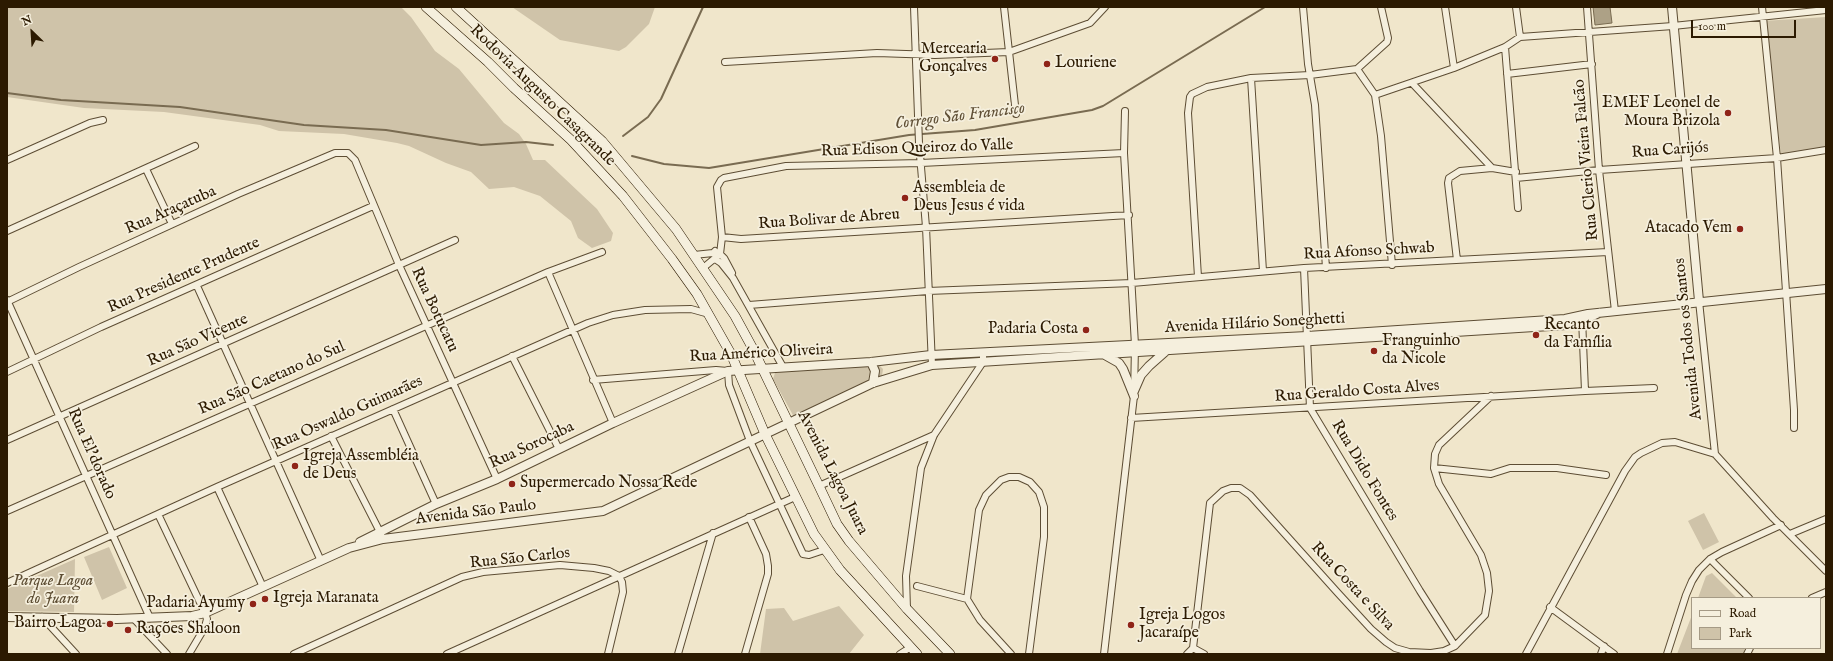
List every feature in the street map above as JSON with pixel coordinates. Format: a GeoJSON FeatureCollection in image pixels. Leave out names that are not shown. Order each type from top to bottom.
{"type":"FeatureCollection","features":[{"type":"Feature","properties":{"kind":"main road","name":"Rodovia Augusto Casagrande"},"geometry":{"type":"LineString","coordinates":[[426,7],[572,140],[623,196],[672,260],[709,314],[740,370]]}},
{"type":"Feature","properties":{"kind":"main road","name":"Avenida Lagoa Juara"},"geometry":{"type":"LineString","coordinates":[[456,7],[602,141],[659,208],[694,255],[735,316],[763,368],[838,524],[849,542],[950,654]]}},
{"type":"Feature","properties":{"kind":"main road"},"geometry":{"type":"LineString","coordinates":[[740,370],[765,434],[795,497],[824,550],[840,570],[914,651]]}},
{"type":"Feature","properties":{"kind":"street"},"geometry":{"type":"LineString","coordinates":[[914,7],[918,128],[926,227],[932,366]]}},
{"type":"Feature","properties":{"kind":"street"},"geometry":{"type":"LineString","coordinates":[[1004,7],[1016,114]]}},
{"type":"Feature","properties":{"kind":"street"},"geometry":{"type":"LineString","coordinates":[[725,62],[877,53],[916,54],[1009,52],[1090,23],[1105,7]]}},
{"type":"Feature","properties":{"kind":"street"},"geometry":{"type":"LineString","coordinates":[[1303,7],[1308,64],[1315,105],[1326,268]]}},
{"type":"Feature","properties":{"kind":"street"},"geometry":{"type":"LineString","coordinates":[[1198,277],[1188,113],[1190,97],[1195,92],[1206,86],[1251,78],[1310,75],[1357,69],[1387,42],[1388,38],[1381,7]]}},
{"type":"Feature","properties":{"kind":"street"},"geometry":{"type":"LineString","coordinates":[[1445,7],[1454,68]]}},
{"type":"Feature","properties":{"kind":"street"},"geometry":{"type":"LineString","coordinates":[[1516,7],[1520,37]]}},
{"type":"Feature","properties":{"kind":"street","name":"Rua Clerio Vieira Falcão"},"geometry":{"type":"LineString","coordinates":[[1587,7],[1599,170],[1615,311]]}},
{"type":"Feature","properties":{"kind":"street","name":"Avenida Todos os Santos"},"geometry":{"type":"LineString","coordinates":[[1672,7],[1699,301],[1715,454]]}},
{"type":"Feature","properties":{"kind":"street"},"geometry":{"type":"LineString","coordinates":[[1762,7],[1777,158],[1794,428]]}},
{"type":"Feature","properties":{"kind":"street"},"geometry":{"type":"LineString","coordinates":[[1374,95],[1454,68],[1505,47],[1520,37],[1673,26],[1826,10]]}},
{"type":"Feature","properties":{"kind":"street"},"geometry":{"type":"LineString","coordinates":[[1505,47],[1518,208]]}},
{"type":"Feature","properties":{"kind":"street"},"geometry":{"type":"LineString","coordinates":[[1507,74],[1592,64]]}},
{"type":"Feature","properties":{"kind":"street"},"geometry":{"type":"LineString","coordinates":[[1357,69],[1374,95],[1381,136],[1392,265]]}},
{"type":"Feature","properties":{"kind":"street"},"geometry":{"type":"LineString","coordinates":[[1251,78],[1263,271]]}},
{"type":"Feature","properties":{"kind":"street"},"geometry":{"type":"LineString","coordinates":[[1412,83],[1492,168]]}},
{"type":"Feature","properties":{"kind":"street"},"geometry":{"type":"LineString","coordinates":[[1104,654],[1134,393],[1135,349],[1129,215],[1124,153],[1125,111]]}},
{"type":"Feature","properties":{"kind":"street"},"geometry":{"type":"LineString","coordinates":[[7,160],[90,123],[103,120]]}},
{"type":"Feature","properties":{"kind":"street"},"geometry":{"type":"LineString","coordinates":[[7,231],[195,146]]}},
{"type":"Feature","properties":{"kind":"street","name":"Rua Carijós"},"geometry":{"type":"LineString","coordinates":[[1516,178],[1687,163],[1777,158],[1826,150]]}},
{"type":"Feature","properties":{"kind":"street","name":"Rua Araçatuba"},"geometry":{"type":"LineString","coordinates":[[7,301],[172,224],[335,153],[348,153]]}},
{"type":"Feature","properties":{"kind":"street","name":"Rua Botucatu"},"geometry":{"type":"LineString","coordinates":[[348,153],[355,160],[399,266],[497,479]]}},
{"type":"Feature","properties":{"kind":"street","name":"Rua Edison Queiroz do Valle"},"geometry":{"type":"LineString","coordinates":[[722,238],[718,187],[721,180],[724,178],[786,166],[1124,153]]}},
{"type":"Feature","properties":{"kind":"street"},"geometry":{"type":"LineString","coordinates":[[1457,260],[1449,178],[1460,171],[1492,168],[1516,172]]}},
{"type":"Feature","properties":{"kind":"street"},"geometry":{"type":"LineString","coordinates":[[146,169],[172,224]]}},
{"type":"Feature","properties":{"kind":"street","name":"Rua Presidente Prudente"},"geometry":{"type":"LineString","coordinates":[[7,372],[101,327],[197,286],[373,206]]}},
{"type":"Feature","properties":{"kind":"street","name":"Rua Bolivar de Abreu"},"geometry":{"type":"LineString","coordinates":[[722,238],[740,239],[1129,215]]}},
{"type":"Feature","properties":{"kind":"street"},"geometry":{"type":"LineString","coordinates":[[703,268],[716,255],[722,238]]}},
{"type":"Feature","properties":{"kind":"street","name":"Rua São Vicente"},"geometry":{"type":"LineString","coordinates":[[7,440],[455,240]]}},
{"type":"Feature","properties":{"kind":"street","name":"Rua São Caetano do Sul"},"geometry":{"type":"LineString","coordinates":[[7,511],[548,272],[602,252]]}},
{"type":"Feature","properties":{"kind":"street","name":"Rua Afonso Schwab"},"geometry":{"type":"LineString","coordinates":[[928,291],[1132,283],[1304,268],[1392,265],[1608,252]]}},
{"type":"Feature","properties":{"kind":"street"},"geometry":{"type":"LineString","coordinates":[[694,255],[716,255]]}},
{"type":"Feature","properties":{"kind":"street"},"geometry":{"type":"LineString","coordinates":[[716,255],[733,278],[783,367]]}},
{"type":"Feature","properties":{"kind":"street","name":"Rua Dido Fontes"},"geometry":{"type":"LineString","coordinates":[[1304,268],[1310,408],[1420,591],[1455,646]]}},
{"type":"Feature","properties":{"kind":"street"},"geometry":{"type":"LineString","coordinates":[[548,272],[613,423]]}},
{"type":"Feature","properties":{"kind":"street"},"geometry":{"type":"LineString","coordinates":[[197,286],[321,561]]}},
{"type":"Feature","properties":{"kind":"street","name":"Avenida Hilário Soneghetti"},"geometry":{"type":"LineString","coordinates":[[932,366],[983,362],[1053,353],[1566,325],[1599,312],[1826,289]]}},
{"type":"Feature","properties":{"kind":"street"},"geometry":{"type":"LineString","coordinates":[[748,305],[928,291]]}},
{"type":"Feature","properties":{"kind":"street","name":"Rua El'dorado"},"geometry":{"type":"LineString","coordinates":[[7,301],[61,416],[150,618]]}},
{"type":"Feature","properties":{"kind":"street","name":"Rua Oswaldo Guimarães"},"geometry":{"type":"LineString","coordinates":[[7,583],[217,487],[572,329],[613,315],[645,310],[691,310],[709,314]]}},
{"type":"Feature","properties":{"kind":"street"},"geometry":{"type":"LineString","coordinates":[[1582,318],[1585,390]]}},
{"type":"Feature","properties":{"kind":"street","name":"Avenida Hilário Soneghetti"},"geometry":{"type":"LineString","coordinates":[[931,355],[983,353],[1102,354],[1135,349],[1166,351],[1307,339]]}},
{"type":"Feature","properties":{"kind":"street"},"geometry":{"type":"LineString","coordinates":[[1134,393],[1141,375],[1166,351]]}},
{"type":"Feature","properties":{"kind":"street"},"geometry":{"type":"LineString","coordinates":[[907,608],[905,587],[921,468],[934,435],[983,362],[983,353]]}},
{"type":"Feature","properties":{"kind":"street"},"geometry":{"type":"LineString","coordinates":[[1102,354],[1119,363],[1134,393]]}},
{"type":"Feature","properties":{"kind":"street","name":"Rua Américo Oliveira"},"geometry":{"type":"LineString","coordinates":[[594,380],[708,371],[728,372],[763,368],[871,362],[931,355]]}},
{"type":"Feature","properties":{"kind":"street"},"geometry":{"type":"LineString","coordinates":[[512,356],[559,450]]}},
{"type":"Feature","properties":{"kind":"street"},"geometry":{"type":"LineString","coordinates":[[871,362],[875,371],[873,383]]}},
{"type":"Feature","properties":{"kind":"street","name":"Avenida São Paulo"},"geometry":{"type":"LineString","coordinates":[[7,617],[134,619],[192,616],[205,613],[349,548],[381,536],[603,511],[873,383],[932,366]]}},
{"type":"Feature","properties":{"kind":"street"},"geometry":{"type":"LineString","coordinates":[[728,372],[729,385],[750,441],[803,554],[809,555],[824,550]]}},
{"type":"Feature","properties":{"kind":"street","name":"Rua Sorocaba"},"geometry":{"type":"LineString","coordinates":[[381,536],[436,504],[497,479],[613,423],[728,372]]}},
{"type":"Feature","properties":{"kind":"street","name":"Rua Geraldo Costa Alves"},"geometry":{"type":"LineString","coordinates":[[1131,418],[1585,390],[1654,388]]}},
{"type":"Feature","properties":{"kind":"street","name":"Rua Costa e Silva"},"geometry":{"type":"LineString","coordinates":[[1193,648],[1210,503],[1223,491],[1231,488],[1240,488],[1250,495],[1356,613],[1386,642],[1395,648],[1409,652],[1431,653],[1444,651],[1455,646],[1485,615],[1489,591],[1487,573],[1481,555],[1439,484],[1434,468],[1435,454],[1439,445],[1491,396]]}},
{"type":"Feature","properties":{"kind":"street"},"geometry":{"type":"LineString","coordinates":[[393,409],[436,504]]}},
{"type":"Feature","properties":{"kind":"street"},"geometry":{"type":"LineString","coordinates":[[819,486],[934,435]]}},
{"type":"Feature","properties":{"kind":"street"},"geometry":{"type":"LineString","coordinates":[[331,436],[381,536]]}},
{"type":"Feature","properties":{"kind":"street"},"geometry":{"type":"LineString","coordinates":[[1526,654],[1550,607],[1625,471],[1635,457],[1662,443],[1675,442],[1715,454],[1826,571]]}},
{"type":"Feature","properties":{"kind":"street"},"geometry":{"type":"LineString","coordinates":[[1434,468],[1492,474],[1510,468],[1557,468],[1606,475]]}},
{"type":"Feature","properties":{"kind":"street"},"geometry":{"type":"LineString","coordinates":[[1011,654],[980,620],[967,600],[979,510],[986,495],[1001,480],[1009,477],[1020,477],[1030,482],[1039,492],[1044,507],[1044,537],[1029,654]]}},
{"type":"Feature","properties":{"kind":"street"},"geometry":{"type":"LineString","coordinates":[[217,487],[263,587]]}},
{"type":"Feature","properties":{"kind":"street"},"geometry":{"type":"LineString","coordinates":[[447,654],[795,497]]}},
{"type":"Feature","properties":{"kind":"street"},"geometry":{"type":"LineString","coordinates":[[158,514],[205,613],[205,627],[189,654]]}},
{"type":"Feature","properties":{"kind":"street"},"geometry":{"type":"LineString","coordinates":[[745,654],[768,574],[766,554],[749,517]]}},
{"type":"Feature","properties":{"kind":"street"},"geometry":{"type":"LineString","coordinates":[[1790,534],[1826,519]]}},
{"type":"Feature","properties":{"kind":"street"},"geometry":{"type":"LineString","coordinates":[[1667,654],[1692,581],[1699,570],[1710,559],[1781,525]]}},
{"type":"Feature","properties":{"kind":"street"},"geometry":{"type":"LineString","coordinates":[[678,654],[713,534]]}},
{"type":"Feature","properties":{"kind":"street"},"geometry":{"type":"LineString","coordinates":[[1710,559],[1748,597]]}},
{"type":"Feature","properties":{"kind":"street","name":"Rua São Carlos"},"geometry":{"type":"LineString","coordinates":[[294,654],[462,577],[483,572],[560,565],[594,568],[609,571],[619,576]]}},
{"type":"Feature","properties":{"kind":"street"},"geometry":{"type":"LineString","coordinates":[[607,654],[624,592],[619,576]]}},
{"type":"Feature","properties":{"kind":"street"},"geometry":{"type":"LineString","coordinates":[[917,586],[967,600]]}},
{"type":"Feature","properties":{"kind":"street"},"geometry":{"type":"LineString","coordinates":[[1814,597],[1826,592]]}},
{"type":"Feature","properties":{"kind":"street"},"geometry":{"type":"LineString","coordinates":[[1550,607],[1614,654]]}},
{"type":"Feature","properties":{"kind":"street"},"geometry":{"type":"LineString","coordinates":[[42,617],[76,654]]}},
{"type":"Feature","properties":{"kind":"street"},"geometry":{"type":"LineString","coordinates":[[134,619],[167,654]]}},
{"type":"Feature","properties":{"kind":"street"},"geometry":{"type":"LineString","coordinates":[[1601,654],[1604,646]]}},
{"type":"Feature","properties":{"kind":"street"},"geometry":{"type":"LineString","coordinates":[[1187,654],[1193,648],[1204,654]]}},
{"type":"Feature","properties":{"kind":"street"},"geometry":{"type":"LineString","coordinates":[[900,654],[914,651]]}},
{"type":"Feature","properties":{"kind":"green space"},"geometry":{"type":"Polygon","coordinates":[[[7,7],[401,7],[411,17],[435,51],[459,69],[504,123],[519,134],[526,144],[533,160],[545,160],[597,209],[613,233],[611,241],[592,248],[578,238],[571,221],[540,196],[514,187],[489,189],[471,172],[446,163],[409,146],[397,143],[344,134],[279,131],[260,125],[164,112],[84,108],[7,97],[7,7]]]}},
{"type":"Feature","properties":{"kind":"green space"},"geometry":{"type":"Polygon","coordinates":[[[512,7],[655,7],[649,24],[626,47],[619,51],[560,40],[512,7]]]}},
{"type":"Feature","properties":{"kind":"green space"},"geometry":{"type":"Polygon","coordinates":[[[1826,17],[1826,147],[1781,154],[1763,21],[1826,17]]]}},
{"type":"Feature","properties":{"kind":"green space"},"geometry":{"type":"Polygon","coordinates":[[[879,365],[883,369],[882,376],[794,417],[773,379],[775,373],[779,372],[879,365]]]}},
{"type":"Feature","properties":{"kind":"green space"},"geometry":{"type":"Polygon","coordinates":[[[1704,513],[1719,542],[1703,550],[1688,521],[1704,513]]]}},
{"type":"Feature","properties":{"kind":"green space"},"geometry":{"type":"Polygon","coordinates":[[[109,547],[127,588],[102,600],[84,557],[109,547]]]}},
{"type":"Feature","properties":{"kind":"green space","name":"Parque Lagoa do Juara"},"geometry":{"type":"Polygon","coordinates":[[[75,559],[74,612],[7,611],[7,589],[75,559]]]}},
{"type":"Feature","properties":{"kind":"green space"},"geometry":{"type":"Polygon","coordinates":[[[1712,573],[1736,597],[1698,597],[1706,576],[1712,573]]]}},
{"type":"Feature","properties":{"kind":"green space"},"geometry":{"type":"Polygon","coordinates":[[[839,606],[864,635],[849,654],[760,654],[766,609],[784,608],[793,621],[839,606]]]}},
{"type":"Feature","properties":{"kind":"green space"},"geometry":{"type":"Polygon","coordinates":[[[1691,618],[1691,649],[1745,649],[1743,654],[1677,654],[1691,618]]]}},
{"type":"Feature","properties":{"kind":"shaded area"},"geometry":{"type":"Polygon","coordinates":[[[1593,7],[1610,7],[1612,23],[1595,25],[1593,7]]]}},
{"type":"Feature","properties":{"kind":"waterway"},"geometry":{"type":"LineString","coordinates":[[623,136],[648,117],[661,99],[703,7]]}},
{"type":"Feature","properties":{"kind":"waterway","name":"Corrego São Francisco"},"geometry":{"type":"LineString","coordinates":[[632,156],[664,164],[709,168],[909,135],[975,130],[1092,110],[1103,106],[1265,7]]}},
{"type":"Feature","properties":{"kind":"waterway"},"geometry":{"type":"LineString","coordinates":[[7,93],[61,100],[180,107],[304,125],[386,130],[481,145],[526,142],[553,145]]}},
{"type":"Feature","properties":{"kind":"place","name":"Mercearia Gonçalves"},"geometry":{"type":"Point","coordinates":[995,59]}},
{"type":"Feature","properties":{"kind":"place","name":"Louriene"},"geometry":{"type":"Point","coordinates":[1047,64]}},
{"type":"Feature","properties":{"kind":"place","name":"EMEF Leonel de Moura Brizola"},"geometry":{"type":"Point","coordinates":[1728,113]}},
{"type":"Feature","properties":{"kind":"place","name":"Assembleia de Deus Jesus é vida"},"geometry":{"type":"Point","coordinates":[905,198]}},
{"type":"Feature","properties":{"kind":"place","name":"Atacado Vem"},"geometry":{"type":"Point","coordinates":[1740,229]}},
{"type":"Feature","properties":{"kind":"place","name":"Padaria Costa"},"geometry":{"type":"Point","coordinates":[1086,330]}},
{"type":"Feature","properties":{"kind":"place","name":"Recanto da Família"},"geometry":{"type":"Point","coordinates":[1536,335]}},
{"type":"Feature","properties":{"kind":"place","name":"Franguinho da Nicole"},"geometry":{"type":"Point","coordinates":[1374,351]}},
{"type":"Feature","properties":{"kind":"place","name":"Igreja Assembléia de Deus"},"geometry":{"type":"Point","coordinates":[295,466]}},
{"type":"Feature","properties":{"kind":"place","name":"Supermercado Nossa Rede"},"geometry":{"type":"Point","coordinates":[512,484]}},
{"type":"Feature","properties":{"kind":"place","name":"Igreja Maranata"},"geometry":{"type":"Point","coordinates":[265,599]}},
{"type":"Feature","properties":{"kind":"place","name":"Padaria Ayumy"},"geometry":{"type":"Point","coordinates":[253,604]}},
{"type":"Feature","properties":{"kind":"place","name":"Bairro Lagoa"},"geometry":{"type":"Point","coordinates":[110,624]}},
{"type":"Feature","properties":{"kind":"place","name":"Igreja Logos Jacaraípe"},"geometry":{"type":"Point","coordinates":[1131,625]}},
{"type":"Feature","properties":{"kind":"place","name":"Rações Shaloon"},"geometry":{"type":"Point","coordinates":[128,630]}}]}
